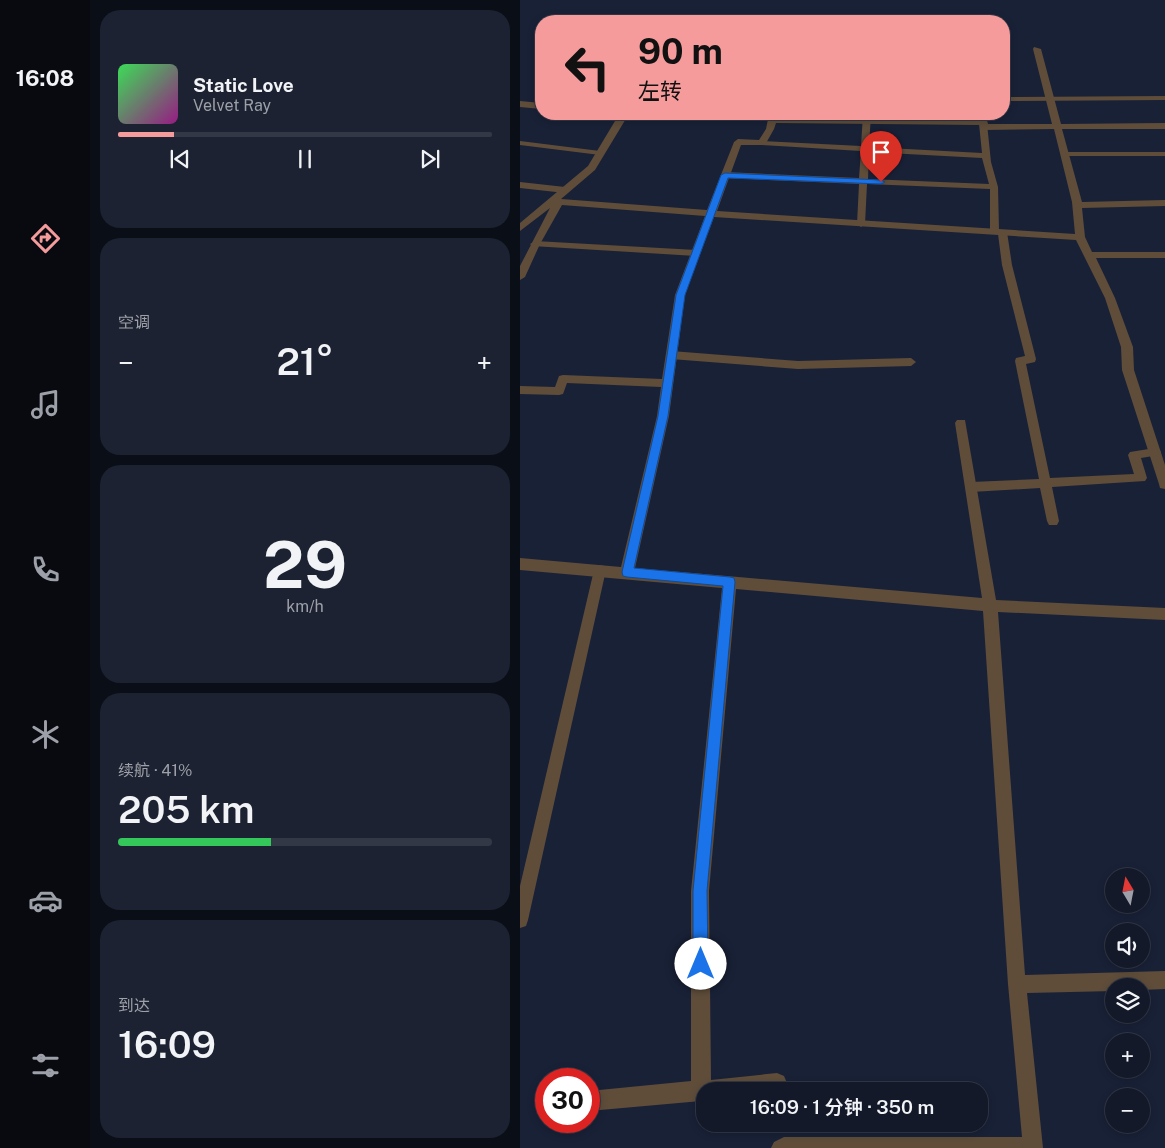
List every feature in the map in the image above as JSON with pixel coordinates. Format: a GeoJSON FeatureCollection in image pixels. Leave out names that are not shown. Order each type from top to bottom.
{"type":"FeatureCollection","features":[{"type":"Feature","properties":{"kind":"street"},"geometry":{"type":"LineString","coordinates":[[1037,50],[1077,205],[1080,237],[1110,298],[1127,347],[1128,370],[1165,484]]}},
{"type":"Feature","properties":{"kind":"street"},"geometry":{"type":"LineString","coordinates":[[520,104],[535,105]]}},
{"type":"Feature","properties":{"kind":"street"},"geometry":{"type":"LineString","coordinates":[[520,277],[556,201],[565,190],[592,168],[619,120]]}},
{"type":"Feature","properties":{"kind":"street"},"geometry":{"type":"LineString","coordinates":[[627,572],[663,416],[680,295],[738,142],[762,143],[770,129],[772,120]]}},
{"type":"Feature","properties":{"kind":"street"},"geometry":{"type":"LineString","coordinates":[[944,120],[1058,126],[1165,126]]}},
{"type":"Feature","properties":{"kind":"street"},"geometry":{"type":"LineString","coordinates":[[520,228],[556,201],[861,224],[1080,237]]}},
{"type":"Feature","properties":{"kind":"street"},"geometry":{"type":"LineString","coordinates":[[1077,205],[1165,203]]}},
{"type":"Feature","properties":{"kind":"street"},"geometry":{"type":"LineString","coordinates":[[1089,255],[1165,255]]}},
{"type":"Feature","properties":{"kind":"street"},"geometry":{"type":"LineString","coordinates":[[520,390],[558,391],[563,379],[667,383]]}},
{"type":"Feature","properties":{"kind":"street"},"geometry":{"type":"LineString","coordinates":[[961,423],[990,606],[1017,984],[1033,1147]]}},
{"type":"Feature","properties":{"kind":"street"},"geometry":{"type":"LineString","coordinates":[[520,564],[627,572],[990,606],[1165,614]]}},
{"type":"Feature","properties":{"kind":"street"},"geometry":{"type":"LineString","coordinates":[[702,1082],[700,891],[730,582]]}},
{"type":"Feature","properties":{"kind":"street"},"geometry":{"type":"LineString","coordinates":[[1017,984],[1165,980]]}},
{"type":"Feature","properties":{"kind":"street"},"geometry":{"type":"LineString","coordinates":[[600,1100],[696,1092]]}},
{"type":"Feature","properties":{"kind":"lane"},"geometry":{"type":"LineString","coordinates":[[1010,99],[1165,98]]}},
{"type":"Feature","properties":{"kind":"lane"},"geometry":{"type":"LineString","coordinates":[[861,224],[866,120]]}},
{"type":"Feature","properties":{"kind":"lane"},"geometry":{"type":"LineString","coordinates":[[983,121],[986,156],[994,187],[998,232],[1031,359],[1020,361],[1053,521]]}},
{"type":"Feature","properties":{"kind":"lane"},"geometry":{"type":"LineString","coordinates":[[520,143],[600,153]]}},
{"type":"Feature","properties":{"kind":"lane"},"geometry":{"type":"LineString","coordinates":[[762,143],[986,156]]}},
{"type":"Feature","properties":{"kind":"lane"},"geometry":{"type":"LineString","coordinates":[[1065,154],[1165,154]]}},
{"type":"Feature","properties":{"kind":"lane"},"geometry":{"type":"LineString","coordinates":[[725,175],[994,187]]}},
{"type":"Feature","properties":{"kind":"lane"},"geometry":{"type":"LineString","coordinates":[[520,185],[565,190]]}},
{"type":"Feature","properties":{"kind":"lane"},"geometry":{"type":"LineString","coordinates":[[535,244],[696,253]]}},
{"type":"Feature","properties":{"kind":"lane"},"geometry":{"type":"LineString","coordinates":[[671,356],[798,365],[911,362]]}},
{"type":"Feature","properties":{"kind":"lane"},"geometry":{"type":"LineString","coordinates":[[971,487],[1140,478],[1134,455],[1155,452]]}},
{"type":"Feature","properties":{"kind":"lane"},"geometry":{"type":"LineString","coordinates":[[520,920],[600,570]]}},
{"type":"Feature","properties":{"kind":"lane"},"geometry":{"type":"LineString","coordinates":[[780,1148],[784,1146],[1033,1147]]}},
{"type":"Feature","properties":{"kind":"route"},"geometry":{"type":"LineString","coordinates":[[701,964],[700,891],[730,582],[627,572],[663,416],[680,295],[725,175],[881,182]]}}]}
